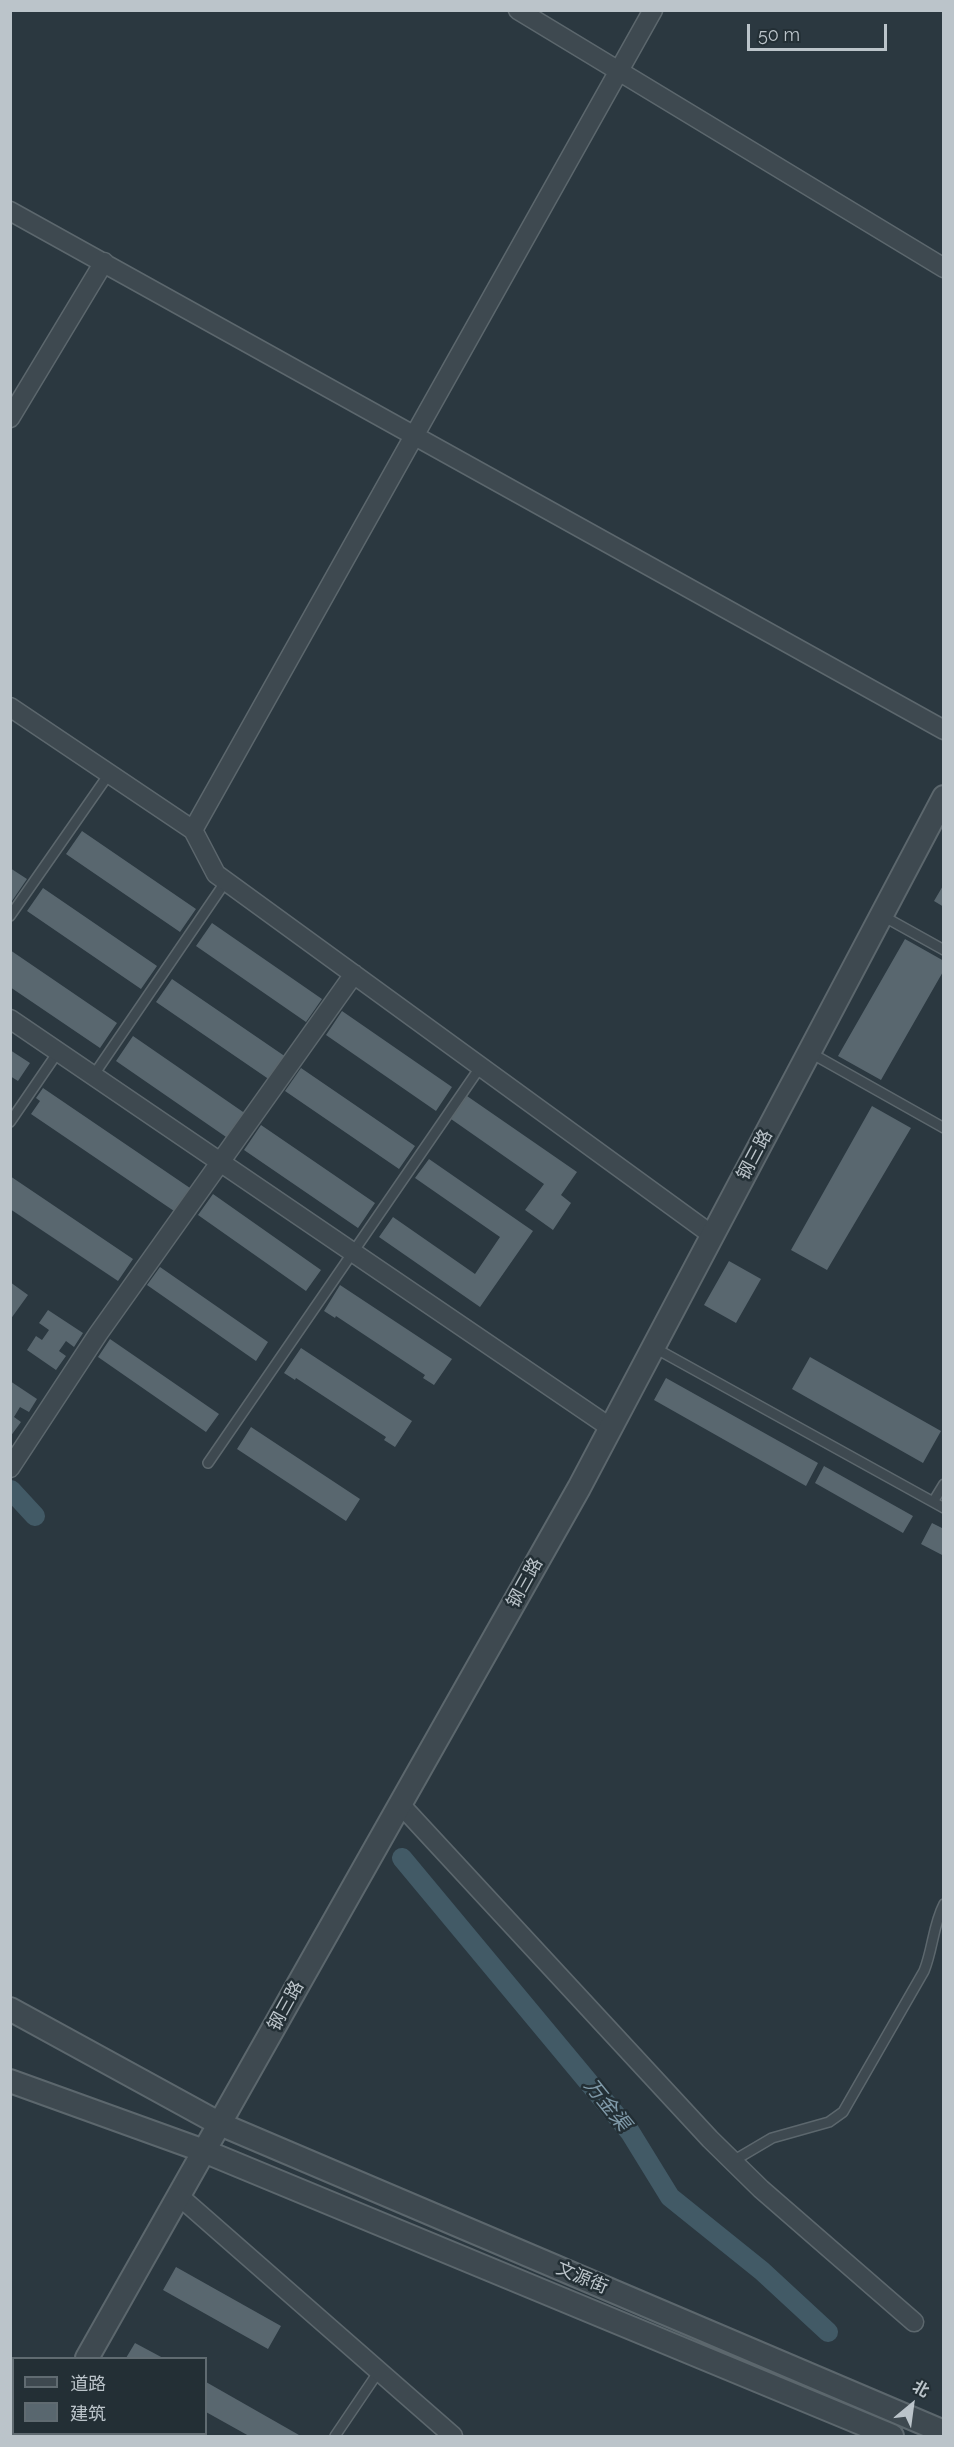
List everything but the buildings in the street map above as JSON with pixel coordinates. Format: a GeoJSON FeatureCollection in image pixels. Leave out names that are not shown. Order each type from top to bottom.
{"type":"FeatureCollection","features":[{"type":"Feature","properties":{"kind":"street"},"geometry":{"type":"LineString","coordinates":[[518,10],[944,268]]}},
{"type":"Feature","properties":{"kind":"street"},"geometry":{"type":"LineString","coordinates":[[193,830],[653,10]]}},
{"type":"Feature","properties":{"kind":"street"},"geometry":{"type":"LineString","coordinates":[[10,211],[944,730]]}},
{"type":"Feature","properties":{"kind":"street"},"geometry":{"type":"LineString","coordinates":[[10,418],[104,262]]}},
{"type":"Feature","properties":{"kind":"street"},"geometry":{"type":"LineString","coordinates":[[10,707],[193,830],[212,867],[226,881],[712,1235]]}},
{"type":"Feature","properties":{"kind":"street","name":"钢三路"},"geometry":{"type":"LineString","coordinates":[[88,2357],[611,1428],[944,797]]}},
{"type":"Feature","properties":{"kind":"street"},"geometry":{"type":"LineString","coordinates":[[10,1468],[98,1334],[354,974]]}},
{"type":"Feature","properties":{"kind":"street"},"geometry":{"type":"LineString","coordinates":[[10,1019],[611,1428]]}},
{"type":"Feature","properties":{"kind":"street"},"geometry":{"type":"LineString","coordinates":[[400,1804],[733,2161],[761,2189],[914,2322]]}},
{"type":"Feature","properties":{"kind":"street","name":"文源街"},"geometry":{"type":"LineString","coordinates":[[10,2009],[220,2124],[944,2432]]}},
{"type":"Feature","properties":{"kind":"street","name":"文源街"},"geometry":{"type":"LineString","coordinates":[[10,2081],[204,2151],[892,2436]]}},
{"type":"Feature","properties":{"kind":"street"},"geometry":{"type":"LineString","coordinates":[[179,2196],[453,2436]]}},
{"type":"Feature","properties":{"kind":"lane"},"geometry":{"type":"LineString","coordinates":[[10,916],[110,774]]}},
{"type":"Feature","properties":{"kind":"lane"},"geometry":{"type":"LineString","coordinates":[[93,1076],[226,881]]}},
{"type":"Feature","properties":{"kind":"lane"},"geometry":{"type":"LineString","coordinates":[[881,915],[944,950]]}},
{"type":"Feature","properties":{"kind":"lane"},"geometry":{"type":"LineString","coordinates":[[10,1122],[58,1052]]}},
{"type":"Feature","properties":{"kind":"lane"},"geometry":{"type":"LineString","coordinates":[[809,1052],[944,1128]]}},
{"type":"Feature","properties":{"kind":"lane"},"geometry":{"type":"LineString","coordinates":[[208,1463],[481,1066]]}},
{"type":"Feature","properties":{"kind":"lane"},"geometry":{"type":"LineString","coordinates":[[653,1347],[944,1508]]}},
{"type":"Feature","properties":{"kind":"lane"},"geometry":{"type":"LineString","coordinates":[[933,1502],[944,1484]]}},
{"type":"Feature","properties":{"kind":"lane"},"geometry":{"type":"LineString","coordinates":[[733,2161],[772,2138],[829,2122],[843,2112],[924,1971],[932,1951],[938,1916],[944,1904]]}},
{"type":"Feature","properties":{"kind":"lane"},"geometry":{"type":"LineString","coordinates":[[335,2436],[379,2371]]}},
{"type":"Feature","properties":{"kind":"waterway","name":"万金渠"},"geometry":{"type":"LineString","coordinates":[[11,1490],[35,1516]]}},
{"type":"Feature","properties":{"kind":"waterway","name":"万金渠"},"geometry":{"type":"LineString","coordinates":[[402,1858],[630,2132],[670,2197],[762,2271],[828,2332]]}}]}
